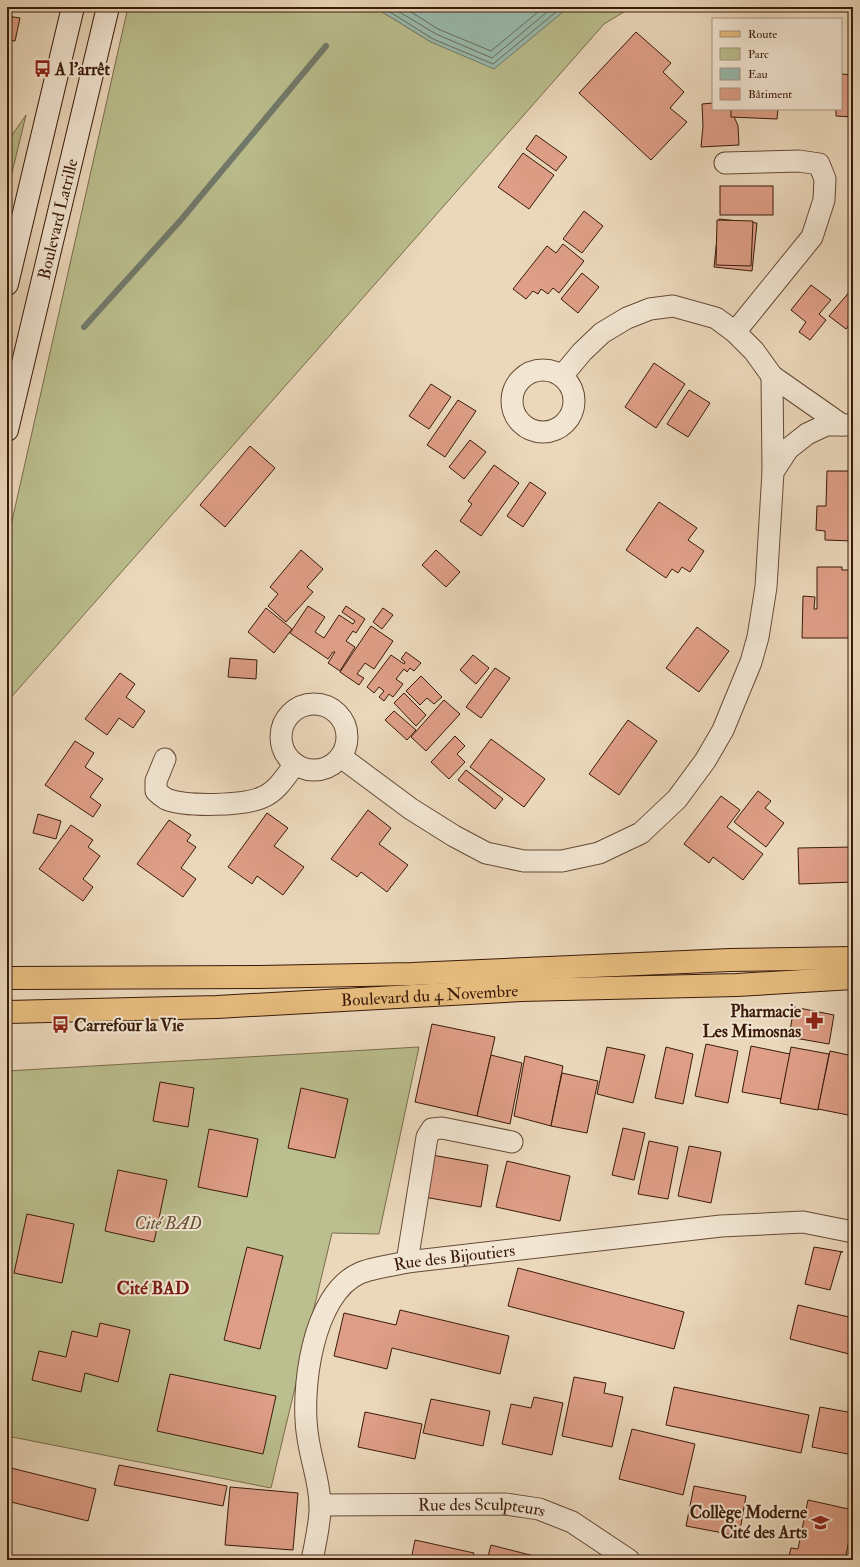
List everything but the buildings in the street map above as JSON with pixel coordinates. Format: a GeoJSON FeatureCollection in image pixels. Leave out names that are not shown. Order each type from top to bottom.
{"type":"FeatureCollection","features":[{"type":"Feature","properties":{"kind":"main road","name":"Boulevard Latrille"},"geometry":{"type":"LineString","coordinates":[[7,284],[72,7]]}},
{"type":"Feature","properties":{"kind":"main road","name":"Boulevard Latrille"},"geometry":{"type":"LineString","coordinates":[[7,430],[108,7]]}},
{"type":"Feature","properties":{"kind":"main road","name":"Boulevard du 4 Novembre"},"geometry":{"type":"LineString","coordinates":[[7,978],[259,978],[412,974],[730,960],[853,958]]}},
{"type":"Feature","properties":{"kind":"main road","name":"Boulevard du 4 Novembre"},"geometry":{"type":"LineString","coordinates":[[7,1012],[217,1007],[521,990],[737,985],[853,978]]}},
{"type":"Feature","properties":{"kind":"street"},"geometry":{"type":"LineString","coordinates":[[725,163],[799,161],[819,164],[825,179],[824,200],[812,237],[735,332]]}},
{"type":"Feature","properties":{"kind":"street"},"geometry":{"type":"LineString","coordinates":[[562,376],[582,352],[602,333],[627,318],[650,308],[673,306],[716,318],[735,332],[754,351],[772,376],[847,425]]}},
{"type":"Feature","properties":{"kind":"street"},"geometry":{"type":"LineString","coordinates":[[341,756],[411,809],[454,836],[486,853],[524,861],[562,861],[599,853],[641,833],[677,799],[705,761],[723,730],[751,662],[758,637],[766,587],[773,472],[772,376]]}},
{"type":"Feature","properties":{"kind":"street"},"geometry":{"type":"LineString","coordinates":[[773,472],[788,449],[806,434],[826,425],[847,425]]}},
{"type":"Feature","properties":{"kind":"street"},"geometry":{"type":"LineString","coordinates":[[309,704],[322,705],[334,710],[343,720],[347,732],[346,745],[341,756],[332,765],[320,770],[306,769],[294,764],[286,754],[281,742],[282,729],[287,717],[297,709],[309,704]]}},
{"type":"Feature","properties":{"kind":"street"},"geometry":{"type":"LineString","coordinates":[[165,758],[156,780],[156,792],[166,799],[189,803],[244,803],[264,797],[279,784],[294,764]]}},
{"type":"Feature","properties":{"kind":"street"},"geometry":{"type":"LineString","coordinates":[[407,1262],[427,1137],[432,1129],[442,1128],[512,1142]]}},
{"type":"Feature","properties":{"kind":"street","name":"Rue des Bijoutiers"},"geometry":{"type":"LineString","coordinates":[[312,1560],[320,1505],[317,1474],[308,1437],[305,1402],[310,1362],[322,1317],[332,1298],[347,1282],[360,1273],[407,1262],[720,1226],[803,1222],[853,1232]]}},
{"type":"Feature","properties":{"kind":"street","name":"Rue des Sculpteurs"},"geometry":{"type":"LineString","coordinates":[[320,1505],[506,1504],[539,1509],[572,1522],[629,1560]]}},
{"type":"Feature","properties":{"kind":"green space"},"geometry":{"type":"Polygon","coordinates":[[[128,7],[374,7],[431,42],[560,13],[569,7],[632,7],[604,24],[7,702],[7,543],[128,7]]]}},
{"type":"Feature","properties":{"kind":"green space"},"geometry":{"type":"Polygon","coordinates":[[[26,115],[7,193],[7,142],[26,115]]]}},
{"type":"Feature","properties":{"kind":"green space","name":"Cité BAD"},"geometry":{"type":"Polygon","coordinates":[[[419,1047],[379,1234],[332,1233],[271,1488],[7,1436],[7,1071],[419,1047]]]}},
{"type":"Feature","properties":{"kind":"water"},"geometry":{"type":"Polygon","coordinates":[[[374,7],[569,7],[494,69],[431,42],[374,7]]]}},
{"type":"Feature","properties":{"kind":"waterway"},"geometry":{"type":"LineString","coordinates":[[84,327],[180,221],[326,46]]}},
{"type":"Feature","properties":{"kind":"place","name":"A l'arrêt"},"geometry":{"type":"Point","coordinates":[42,69]}},
{"type":"Feature","properties":{"kind":"place","name":"Pharmacie Les Mimosnas"},"geometry":{"type":"Point","coordinates":[814,1021]}},
{"type":"Feature","properties":{"kind":"place","name":"Carrefour la Vie"},"geometry":{"type":"Point","coordinates":[61,1025]}},
{"type":"Feature","properties":{"kind":"place","name":"Collège Moderne Cité des Arts"},"geometry":{"type":"Point","coordinates":[820,1522]}},
{"type":"Feature","properties":{"kind":"district","name":"Cité BAD"},"geometry":{"type":"Point","coordinates":[153,1288]}}]}
